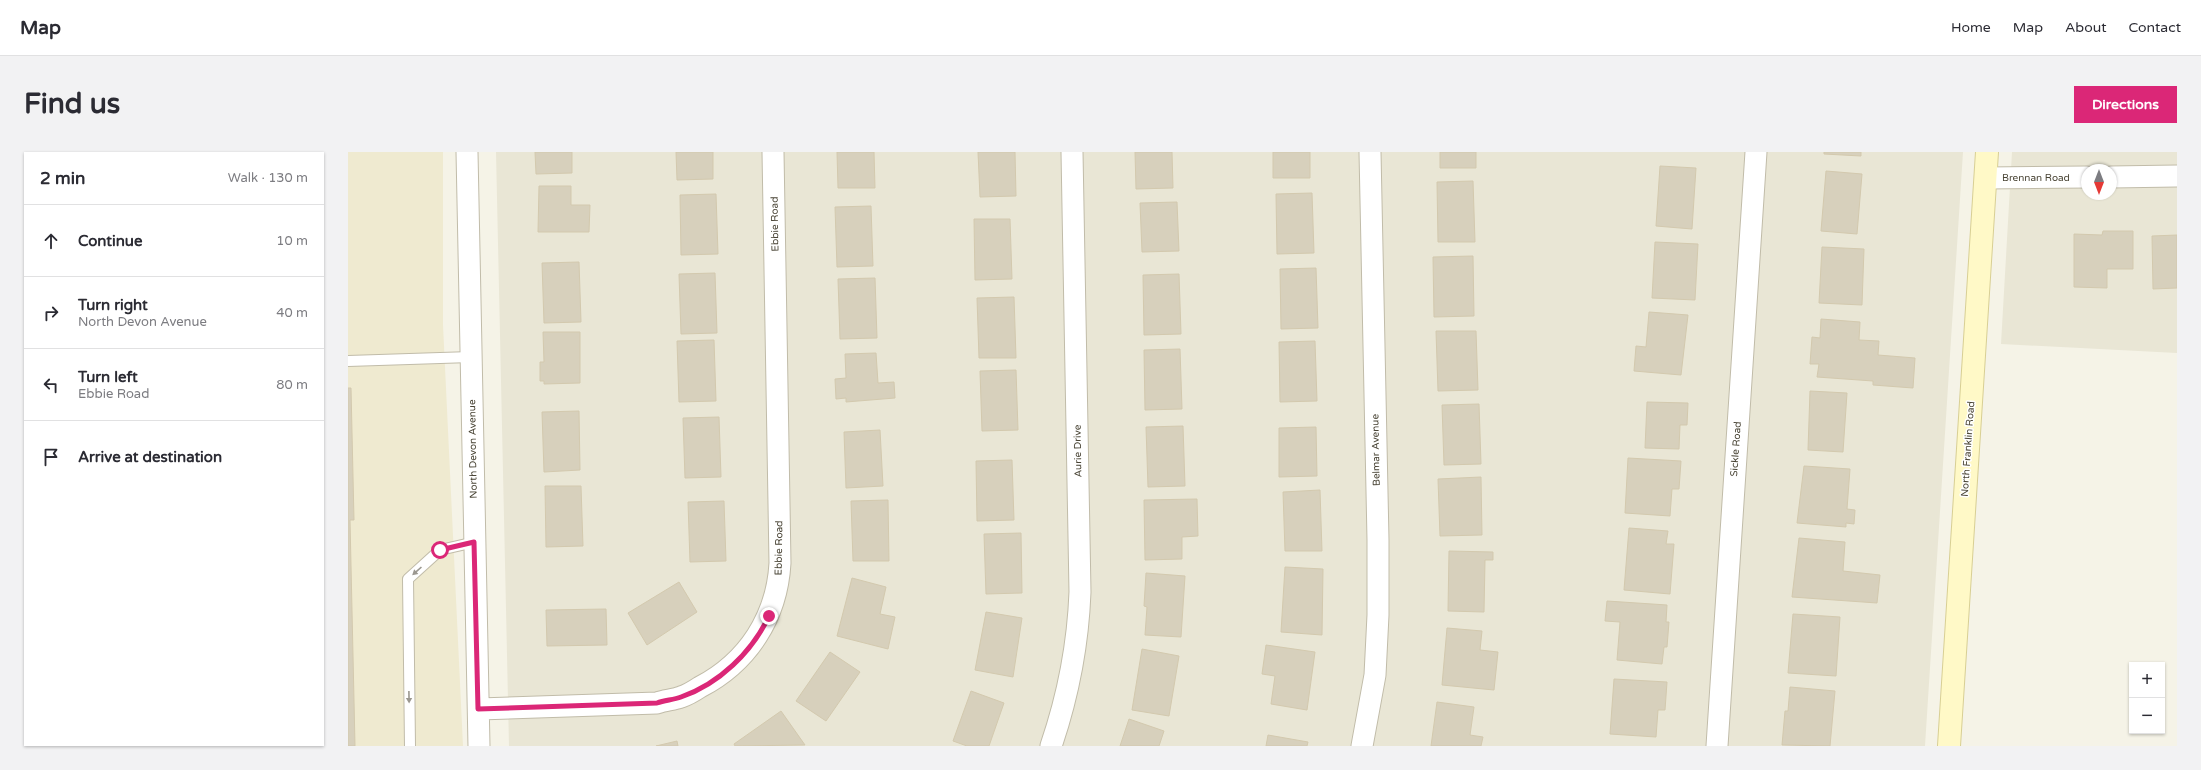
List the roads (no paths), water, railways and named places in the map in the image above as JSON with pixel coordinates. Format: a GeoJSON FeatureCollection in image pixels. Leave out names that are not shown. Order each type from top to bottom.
{"type":"FeatureCollection","features":[{"type":"Feature","properties":{"kind":"main road","name":"North Franklin Road"},"geometry":{"type":"LineString","coordinates":[[1949,746],[1987,152]]}},
{"type":"Feature","properties":{"kind":"street","name":"North Devon Avenue"},"geometry":{"type":"LineString","coordinates":[[467,152],[479,746]]}},
{"type":"Feature","properties":{"kind":"street","name":"Ebbie Road"},"geometry":{"type":"LineString","coordinates":[[478,709],[657,703],[680,697],[714,680],[724,672],[742,657],[763,628],[777,588],[780,563],[773,152]]}},
{"type":"Feature","properties":{"kind":"street","name":"Aurie Drive"},"geometry":{"type":"LineString","coordinates":[[1051,746],[1065,701],[1072,664],[1080,592],[1072,152]]}},
{"type":"Feature","properties":{"kind":"street","name":"Belmar Avenue"},"geometry":{"type":"LineString","coordinates":[[1362,746],[1374,675],[1378,615],[1378,532],[1370,152]]}},
{"type":"Feature","properties":{"kind":"street","name":"Sickle Road"},"geometry":{"type":"LineString","coordinates":[[1717,746],[1756,152]]}},
{"type":"Feature","properties":{"kind":"street"},"geometry":{"type":"LineString","coordinates":[[2117,177],[2177,176]]}},
{"type":"Feature","properties":{"kind":"street","name":"Brennan Road"},"geometry":{"type":"LineString","coordinates":[[1986,178],[2081,177]]}},
{"type":"Feature","properties":{"kind":"lane"},"geometry":{"type":"LineString","coordinates":[[348,361],[471,357]]}},
{"type":"Feature","properties":{"kind":"lane"},"geometry":{"type":"LineString","coordinates":[[410,746],[408,579],[440,550],[474,542]]}}]}
